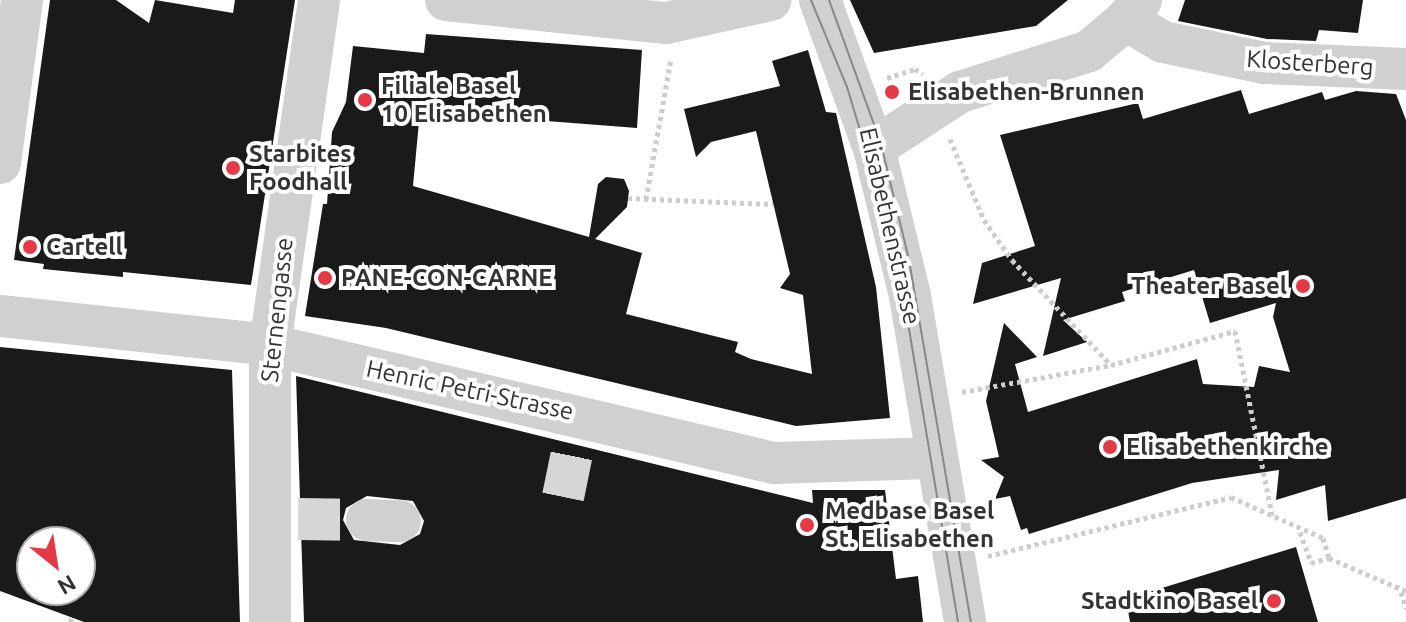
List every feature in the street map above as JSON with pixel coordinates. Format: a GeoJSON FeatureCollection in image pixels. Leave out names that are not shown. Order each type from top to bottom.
{"type":"FeatureCollection","features":[{"type":"Feature","properties":{"kind":"street"},"geometry":{"type":"LineString","coordinates":[[0,163],[22,0]]}},
{"type":"Feature","properties":{"kind":"street","name":"Sternengasse"},"geometry":{"type":"LineString","coordinates":[[270,622],[282,520],[270,345],[319,0]]}},
{"type":"Feature","properties":{"kind":"street"},"geometry":{"type":"LineString","coordinates":[[446,0],[678,21],[771,0]]}},
{"type":"Feature","properties":{"kind":"street","name":"Elisabethenstrasse"},"geometry":{"type":"LineString","coordinates":[[820,0],[874,148],[910,296],[965,622]]}},
{"type":"Feature","properties":{"kind":"street","name":"Klosterberg"},"geometry":{"type":"LineString","coordinates":[[874,148],[960,92],[1089,51],[1134,10],[1163,42],[1264,63],[1406,69]]}},
{"type":"Feature","properties":{"kind":"street","name":"Henric Petri-Strasse"},"geometry":{"type":"LineString","coordinates":[[0,316],[270,345],[579,429],[774,463],[937,458]]}},
{"type":"Feature","properties":{"kind":"street","name":"Elisabethenstrasse"},"geometry":{"type":"LineString","coordinates":[[937,458],[940,575],[948,622]]}},
{"type":"Feature","properties":{"kind":"path"},"geometry":{"type":"LineString","coordinates":[[646,199],[678,21]]}},
{"type":"Feature","properties":{"kind":"path"},"geometry":{"type":"LineString","coordinates":[[889,78],[915,69]]}},
{"type":"Feature","properties":{"kind":"path"},"geometry":{"type":"LineString","coordinates":[[948,134],[984,220],[1012,260],[1111,365]]}},
{"type":"Feature","properties":{"kind":"path"},"geometry":{"type":"LineString","coordinates":[[628,198],[773,204]]}},
{"type":"Feature","properties":{"kind":"path"},"geometry":{"type":"LineString","coordinates":[[927,400],[1111,365],[1235,331],[1272,515]]}},
{"type":"Feature","properties":{"kind":"path"},"geometry":{"type":"LineString","coordinates":[[956,563],[1231,497],[1299,531],[1323,538],[1329,558]]}},
{"type":"Feature","properties":{"kind":"path"},"geometry":{"type":"LineString","coordinates":[[1299,531],[1311,563],[1329,558],[1404,591],[1406,608]]}},
{"type":"Feature","properties":{"kind":"building"},"geometry":{"type":"Polygon","coordinates":[[[50,0],[116,0],[149,23],[155,0],[233,13],[235,0],[295,0],[251,285],[123,272],[123,277],[43,269],[44,264],[14,260],[50,0]]]}},
{"type":"Feature","properties":{"kind":"building"},"geometry":{"type":"Polygon","coordinates":[[[850,0],[1068,0],[1036,26],[874,53],[850,0]]]}},
{"type":"Feature","properties":{"kind":"building"},"geometry":{"type":"Polygon","coordinates":[[[1185,0],[1363,0],[1358,33],[1319,30],[1316,41],[1267,39],[1178,21],[1185,0]]]}},
{"type":"Feature","properties":{"kind":"building"},"geometry":{"type":"Polygon","coordinates":[[[426,34],[642,50],[637,128],[420,111],[413,186],[589,237],[598,184],[606,177],[624,179],[629,191],[627,207],[595,239],[642,253],[626,314],[738,342],[735,352],[751,359],[812,374],[803,295],[780,288],[790,274],[756,131],[711,142],[696,157],[684,109],[780,86],[772,61],[808,50],[826,112],[836,113],[876,287],[890,418],[796,426],[386,328],[305,316],[323,204],[327,204],[332,132],[346,102],[353,46],[424,53],[426,34]]]}},
{"type":"Feature","properties":{"kind":"building"},"geometry":{"type":"Polygon","coordinates":[[[1241,90],[1249,114],[1322,92],[1325,100],[1356,91],[1396,94],[1406,120],[1406,498],[1328,521],[1325,485],[1276,500],[1279,470],[1192,483],[1029,534],[1027,528],[1021,530],[1010,496],[995,499],[1004,477],[981,460],[999,457],[986,401],[1004,323],[1037,357],[1015,364],[1028,412],[1197,359],[1203,384],[1254,387],[1259,366],[1290,372],[1273,317],[1276,303],[1210,323],[1194,270],[1122,292],[1125,301],[1063,320],[1087,342],[1043,356],[1061,278],[973,304],[982,263],[1035,246],[1000,135],[1138,103],[1143,119],[1241,90]]]}},
{"type":"Feature","properties":{"kind":"building"},"geometry":{"type":"Polygon","coordinates":[[[0,347],[232,370],[240,622],[84,622],[41,606],[96,606],[96,526],[16,526],[16,597],[0,591],[0,347]]]}},
{"type":"Feature","properties":{"kind":"building"},"geometry":{"type":"Polygon","coordinates":[[[296,376],[813,503],[812,490],[885,490],[896,579],[918,576],[923,622],[304,622],[296,376]],[[367,496],[346,508],[343,520],[354,540],[400,545],[420,534],[424,521],[413,501],[367,496]]]}},
{"type":"Feature","properties":{"kind":"building"},"geometry":{"type":"Polygon","coordinates":[[[1296,547],[1318,622],[1130,622],[1126,599],[1296,547]]]}},
{"type":"Feature","properties":{"kind":"tunnel"},"geometry":{"type":"LineString","coordinates":[[563,497],[574,443]]}},
{"type":"Feature","properties":{"kind":"tunnel"},"geometry":{"type":"LineString","coordinates":[[298,519],[367,520]]}},
{"type":"Feature","properties":{"kind":"tram line"},"geometry":{"type":"LineString","coordinates":[[811,0],[847,87],[878,190],[908,323],[958,622]]}},
{"type":"Feature","properties":{"kind":"tram line"},"geometry":{"type":"LineString","coordinates":[[829,0],[881,144],[909,260],[971,622]]}},
{"type":"Feature","properties":{"kind":"place","name":"Elisabethen-Brunnen"},"geometry":{"type":"Point","coordinates":[892,92]}},
{"type":"Feature","properties":{"kind":"place","name":"Filiale Basel 10 Elisabethen"},"geometry":{"type":"Point","coordinates":[365,100]}},
{"type":"Feature","properties":{"kind":"place","name":"Starbites Foodhall"},"geometry":{"type":"Point","coordinates":[233,168]}},
{"type":"Feature","properties":{"kind":"place","name":"Cartell"},"geometry":{"type":"Point","coordinates":[30,247]}},
{"type":"Feature","properties":{"kind":"place","name":"PANE-CON-CARNE"},"geometry":{"type":"Point","coordinates":[325,278]}},
{"type":"Feature","properties":{"kind":"place","name":"Theater Basel"},"geometry":{"type":"Point","coordinates":[1303,286]}},
{"type":"Feature","properties":{"kind":"place","name":"Elisabethenkirche"},"geometry":{"type":"Point","coordinates":[1110,447]}},
{"type":"Feature","properties":{"kind":"place","name":"Medbase Basel St. Elisabethen"},"geometry":{"type":"Point","coordinates":[807,525]}},
{"type":"Feature","properties":{"kind":"place","name":"Stadtkino Basel"},"geometry":{"type":"Point","coordinates":[1274,601]}}]}
